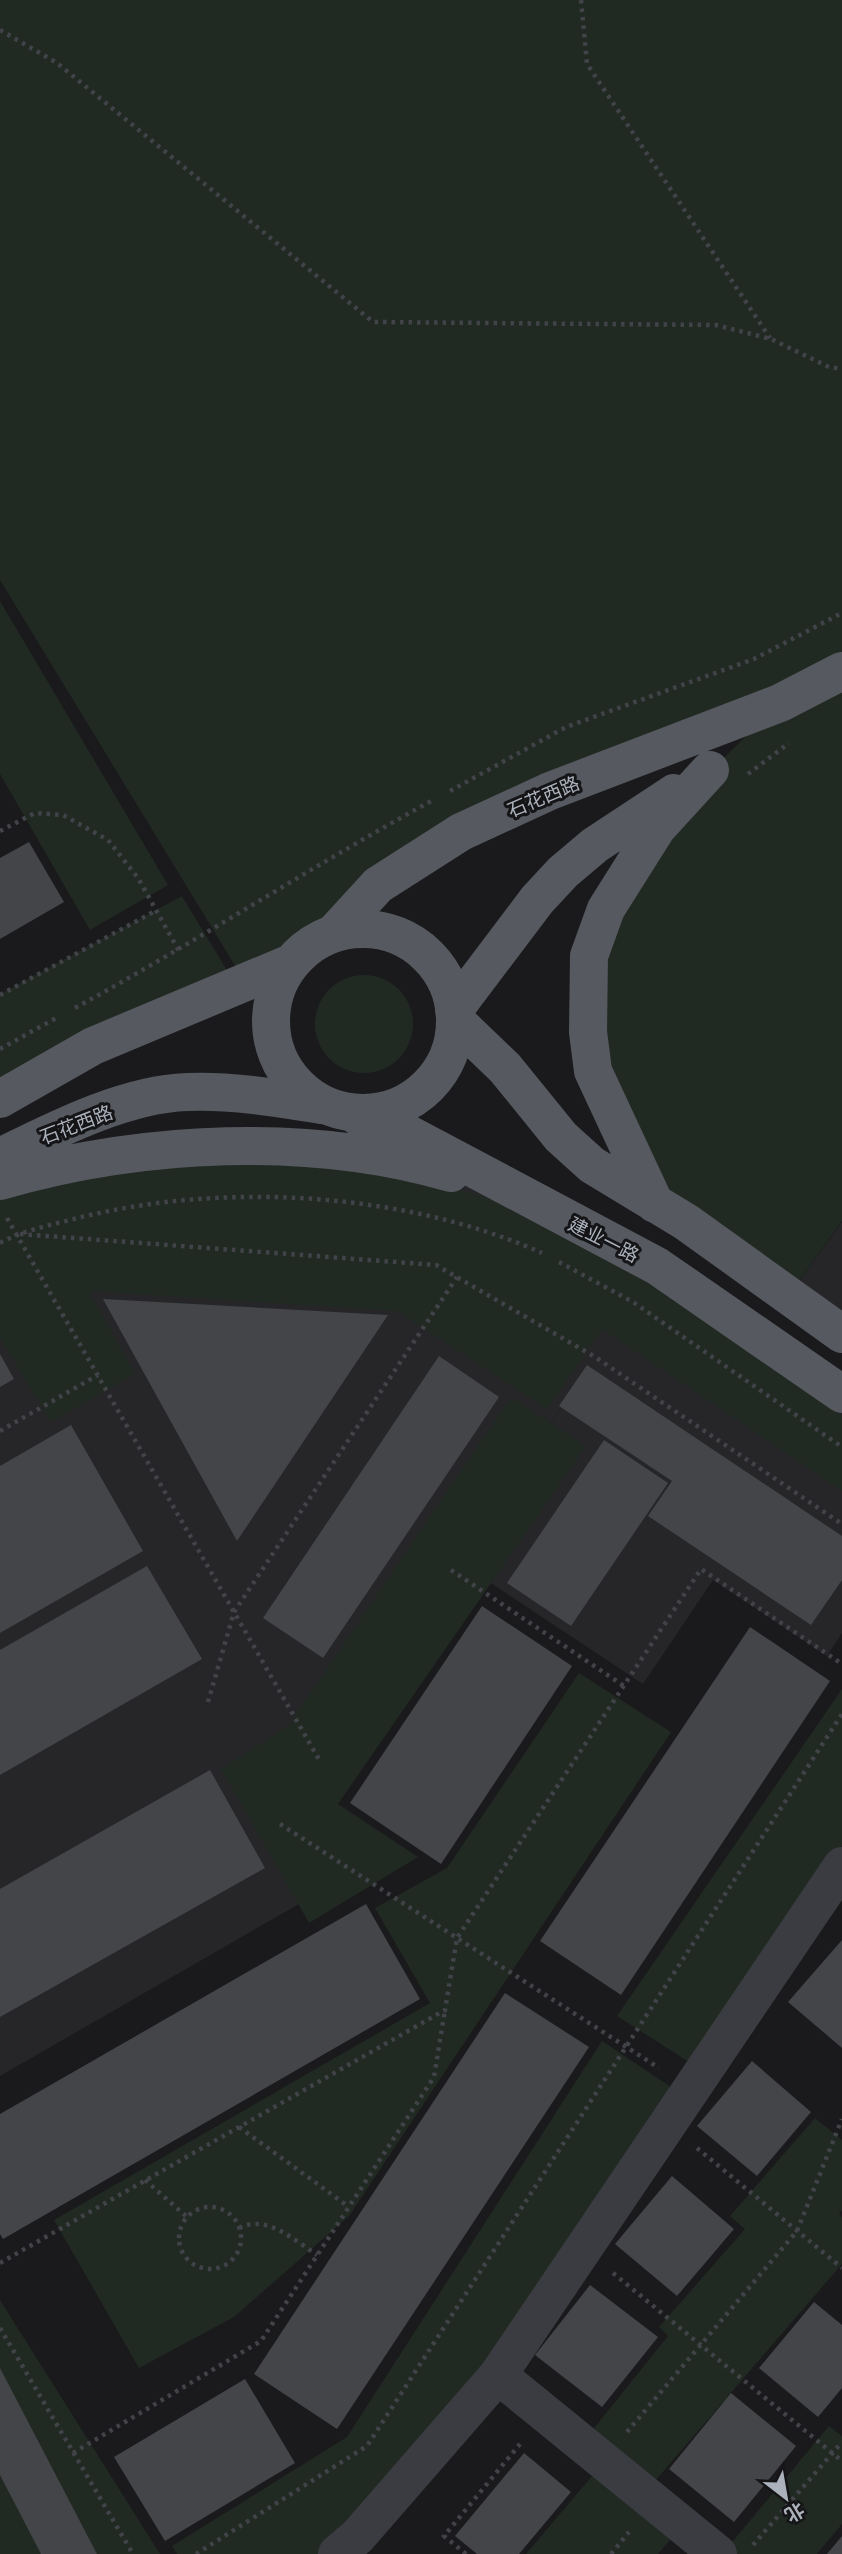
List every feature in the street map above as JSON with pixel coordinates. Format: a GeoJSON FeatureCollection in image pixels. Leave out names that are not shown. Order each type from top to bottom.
{"type":"FeatureCollection","features":[{"type":"Feature","properties":{"kind":"main road","name":"石花西路"},"geometry":{"type":"LineString","coordinates":[[455,1015],[537,900],[563,872],[636,816],[724,776],[842,671]]}},
{"type":"Feature","properties":{"kind":"main road","name":"石花西路"},"geometry":{"type":"LineString","coordinates":[[334,933],[378,884],[461,832],[550,791],[790,719]]}},
{"type":"Feature","properties":{"kind":"main road"},"geometry":{"type":"LineString","coordinates":[[654,1204],[593,1071],[588,1032],[589,956],[606,909],[657,828],[724,776]]}},
{"type":"Feature","properties":{"kind":"main road"},"geometry":{"type":"LineString","coordinates":[[371,930],[407,940],[427,954],[442,973],[452,995],[455,1015],[452,1046],[441,1070],[424,1091],[376,1113],[335,1109],[298,1089],[281,1067],[271,1041],[270,1013],[277,986],[291,963],[312,944],[334,933],[371,930]]}},
{"type":"Feature","properties":{"kind":"main road"},"geometry":{"type":"LineString","coordinates":[[0,1099],[93,1046],[291,963]]}},
{"type":"Feature","properties":{"kind":"main road"},"geometry":{"type":"LineString","coordinates":[[455,1015],[505,1068],[576,1151],[592,1165],[686,1223],[842,1334]]}},
{"type":"Feature","properties":{"kind":"main road","name":"石花西路"},"geometry":{"type":"LineString","coordinates":[[0,1157],[98,1113],[186,1092],[272,1097],[335,1109]]}},
{"type":"Feature","properties":{"kind":"main road","name":"建业一路"},"geometry":{"type":"LineString","coordinates":[[335,1109],[403,1131],[520,1193],[570,1223],[657,1266],[842,1394]]}},
{"type":"Feature","properties":{"kind":"main road"},"geometry":{"type":"LineString","coordinates":[[3,1198],[109,1158],[189,1149],[265,1148],[338,1151],[418,1163],[520,1193]]}},
{"type":"Feature","properties":{"kind":"street"},"geometry":{"type":"LineString","coordinates":[[337,2554],[358,2536],[498,2375],[842,1866]]}},
{"type":"Feature","properties":{"kind":"street"},"geometry":{"type":"LineString","coordinates":[[498,2375],[718,2554]]}},
{"type":"Feature","properties":{"kind":"path"},"geometry":{"type":"LineString","coordinates":[[581,0],[587,64],[771,339]]}},
{"type":"Feature","properties":{"kind":"path"},"geometry":{"type":"LineString","coordinates":[[0,30],[57,63],[373,322],[716,325],[771,339],[829,367],[842,369]]}},
{"type":"Feature","properties":{"kind":"path"},"geometry":{"type":"LineString","coordinates":[[724,776],[790,719]]}},
{"type":"Feature","properties":{"kind":"path"},"geometry":{"type":"LineString","coordinates":[[0,831],[35,813],[63,815],[108,841],[138,878],[179,951]]}},
{"type":"Feature","properties":{"kind":"path"},"geometry":{"type":"LineString","coordinates":[[0,995],[157,909]]}},
{"type":"Feature","properties":{"kind":"path"},"geometry":{"type":"LineString","coordinates":[[3,1198],[16,1234],[321,1763]]}},
{"type":"Feature","properties":{"kind":"path"},"geometry":{"type":"LineString","coordinates":[[0,1243],[16,1234],[114,1208],[204,1199],[288,1199],[375,1206],[457,1221],[540,1252],[633,1301],[842,1447]]}},
{"type":"Feature","properties":{"kind":"path"},"geometry":{"type":"LineString","coordinates":[[16,1234],[436,1265],[596,1357],[842,1524]]}},
{"type":"Feature","properties":{"kind":"path"},"geometry":{"type":"LineString","coordinates":[[208,1702],[234,1612],[457,1277]]}},
{"type":"Feature","properties":{"kind":"path"},"geometry":{"type":"LineString","coordinates":[[0,1431],[98,1375]]}},
{"type":"Feature","properties":{"kind":"path"},"geometry":{"type":"LineString","coordinates":[[73,2453],[261,2341],[434,2077],[457,1938],[701,1569],[842,1664]]}},
{"type":"Feature","properties":{"kind":"path"},"geometry":{"type":"LineString","coordinates":[[452,1570],[624,1686]]}},
{"type":"Feature","properties":{"kind":"path"},"geometry":{"type":"LineString","coordinates":[[196,2554],[367,2446],[624,2046],[842,1714]]}},
{"type":"Feature","properties":{"kind":"path"},"geometry":{"type":"LineString","coordinates":[[280,1824],[691,2089]]}},
{"type":"Feature","properties":{"kind":"path"},"geometry":{"type":"LineString","coordinates":[[0,2263],[445,2010]]}},
{"type":"Feature","properties":{"kind":"path"},"geometry":{"type":"LineString","coordinates":[[603,2460],[797,2231],[842,2119]]}},
{"type":"Feature","properties":{"kind":"path"},"geometry":{"type":"LineString","coordinates":[[668,2124],[842,2268]]}},
{"type":"Feature","properties":{"kind":"path"},"geometry":{"type":"LineString","coordinates":[[239,2127],[349,2207]]}},
{"type":"Feature","properties":{"kind":"path"},"geometry":{"type":"LineString","coordinates":[[145,2180],[187,2217]]}},
{"type":"Feature","properties":{"kind":"path"},"geometry":{"type":"LineString","coordinates":[[217,2207],[234,2219],[241,2238],[233,2258],[217,2268],[198,2267],[190,2262],[180,2245],[182,2225],[187,2217],[195,2210],[217,2207]]}},
{"type":"Feature","properties":{"kind":"path"},"geometry":{"type":"LineString","coordinates":[[239,2228],[255,2224],[269,2225],[317,2255]]}},
{"type":"Feature","properties":{"kind":"path"},"geometry":{"type":"LineString","coordinates":[[583,2249],[842,2461]]}},
{"type":"Feature","properties":{"kind":"path"},"geometry":{"type":"LineString","coordinates":[[0,2328],[133,2554]]}},
{"type":"Feature","properties":{"kind":"path"},"geometry":{"type":"LineString","coordinates":[[466,2554],[444,2536],[545,2414]]}},
{"type":"Feature","properties":{"kind":"path"},"geometry":{"type":"LineString","coordinates":[[746,2554],[842,2442]]}},
{"type":"Feature","properties":{"kind":"shaded area"},"geometry":{"type":"Polygon","coordinates":[[[0,0],[842,0],[842,670],[549,790],[334,933],[312,944],[291,962],[245,982],[0,580],[0,0]]]}},
{"type":"Feature","properties":{"kind":"shaded area"},"geometry":{"type":"Polygon","coordinates":[[[0,601],[168,885],[90,930],[0,774],[0,601]]]}},
{"type":"Feature","properties":{"kind":"shaded area"},"geometry":{"type":"Polygon","coordinates":[[[842,672],[842,1221],[789,1295],[655,1203],[594,1071],[607,909],[711,770],[780,704],[842,672]]]}},
{"type":"Feature","properties":{"kind":"shaded area"},"geometry":{"type":"Polygon","coordinates":[[[182,896],[231,977],[0,1102],[0,994],[182,896]]]}},
{"type":"Feature","properties":{"kind":"shaded area"},"geometry":{"type":"Polygon","coordinates":[[[364,975],[391,983],[405,997],[413,1024],[405,1051],[391,1065],[364,1073],[337,1065],[323,1051],[315,1024],[323,997],[337,983],[364,975]]]}},
{"type":"Feature","properties":{"kind":"shaded area"},"geometry":{"type":"Polygon","coordinates":[[[265,1149],[520,1194],[842,1395],[842,1633],[827,1656],[713,1580],[643,1684],[459,1562],[580,1379],[308,1786],[358,1870],[0,2076],[0,1182],[265,1149]]]}},
{"type":"Feature","properties":{"kind":"shaded area"},"geometry":{"type":"Polygon","coordinates":[[[270,1161],[415,1178],[513,1205],[631,1267],[842,1415],[842,1491],[602,1329],[547,1409],[397,1311],[89,1291],[135,1374],[51,1422],[0,1338],[0,1196],[119,1171],[270,1161]]]}},
{"type":"Feature","properties":{"kind":"shaded area"},"geometry":{"type":"Polygon","coordinates":[[[842,1222],[842,1333],[789,1295],[842,1222]]]}},
{"type":"Feature","properties":{"kind":"shaded area"},"geometry":{"type":"Polygon","coordinates":[[[511,1397],[586,1446],[338,1804],[418,1857],[309,1923],[221,1769],[288,1726],[511,1397]]]}},
{"type":"Feature","properties":{"kind":"shaded area"},"geometry":{"type":"Polygon","coordinates":[[[579,1673],[671,1732],[349,2216],[234,2317],[139,2368],[54,2220],[430,2003],[375,1908],[447,1868],[579,1673]]]}},
{"type":"Feature","properties":{"kind":"shaded area"},"geometry":{"type":"Polygon","coordinates":[[[842,1689],[842,1846],[695,2066],[617,2016],[842,1689]]]}},
{"type":"Feature","properties":{"kind":"shaded area"},"geometry":{"type":"Polygon","coordinates":[[[602,2041],[674,2089],[493,2369],[319,2554],[177,2554],[172,2546],[347,2437],[602,2041]]]}},
{"type":"Feature","properties":{"kind":"shaded area"},"geometry":{"type":"Polygon","coordinates":[[[815,2118],[842,2140],[842,2210],[839,2214],[842,2217],[842,2264],[649,2488],[587,2437],[668,2336],[659,2327],[745,2229],[730,2216],[815,2118]]]}},
{"type":"Feature","properties":{"kind":"shaded area"},"geometry":{"type":"Polygon","coordinates":[[[0,2300],[160,2554],[0,2554],[0,2300]]]}},
{"type":"Feature","properties":{"kind":"shaded area"},"geometry":{"type":"Polygon","coordinates":[[[829,2426],[842,2436],[842,2524],[817,2554],[737,2554],[728,2547],[829,2426]]]}},
{"type":"Feature","properties":{"kind":"shaded area"},"geometry":{"type":"Polygon","coordinates":[[[598,2469],[675,2534],[658,2554],[526,2554],[598,2469]]]}},
{"type":"Feature","properties":{"kind":"building"},"geometry":{"type":"Polygon","coordinates":[[[29,842],[64,902],[0,939],[0,858],[29,842]]]}},
{"type":"Feature","properties":{"kind":"building"},"geometry":{"type":"Polygon","coordinates":[[[103,1299],[388,1315],[237,1541],[103,1299]]]}},
{"type":"Feature","properties":{"kind":"building"},"geometry":{"type":"Polygon","coordinates":[[[0,1354],[14,1379],[0,1387],[0,1354]]]}},
{"type":"Feature","properties":{"kind":"building"},"geometry":{"type":"Polygon","coordinates":[[[439,1356],[499,1397],[323,1658],[263,1618],[439,1356]]]}},
{"type":"Feature","properties":{"kind":"building"},"geometry":{"type":"Polygon","coordinates":[[[587,1365],[842,1536],[842,1580],[811,1625],[648,1516],[672,1481],[559,1406],[587,1365]]]}},
{"type":"Feature","properties":{"kind":"building"},"geometry":{"type":"Polygon","coordinates":[[[71,1425],[143,1551],[0,1633],[0,1466],[71,1425]]]}},
{"type":"Feature","properties":{"kind":"building"},"geometry":{"type":"Polygon","coordinates":[[[604,1440],[668,1483],[571,1626],[507,1583],[604,1440]]]}},
{"type":"Feature","properties":{"kind":"building"},"geometry":{"type":"Polygon","coordinates":[[[147,1566],[202,1659],[0,1775],[0,1650],[147,1566]]]}},
{"type":"Feature","properties":{"kind":"building"},"geometry":{"type":"Polygon","coordinates":[[[482,1606],[572,1666],[441,1864],[350,1803],[482,1606]]]}},
{"type":"Feature","properties":{"kind":"building"},"geometry":{"type":"Polygon","coordinates":[[[750,1627],[830,1681],[621,1995],[540,1941],[750,1627]]]}},
{"type":"Feature","properties":{"kind":"building"},"geometry":{"type":"Polygon","coordinates":[[[210,1770],[265,1868],[0,2017],[0,1889],[210,1770]]]}},
{"type":"Feature","properties":{"kind":"building"},"geometry":{"type":"Polygon","coordinates":[[[366,1904],[420,1999],[3,2239],[0,2234],[0,2114],[366,1904]]]}},
{"type":"Feature","properties":{"kind":"building"},"geometry":{"type":"Polygon","coordinates":[[[842,1940],[842,2048],[788,2002],[842,1940]]]}},
{"type":"Feature","properties":{"kind":"building"},"geometry":{"type":"Polygon","coordinates":[[[505,1993],[589,2047],[337,2429],[254,2374],[505,1993]]]}},
{"type":"Feature","properties":{"kind":"building"},"geometry":{"type":"Polygon","coordinates":[[[752,2061],[811,2112],[757,2176],[697,2126],[752,2061]]]}},
{"type":"Feature","properties":{"kind":"building"},"geometry":{"type":"Polygon","coordinates":[[[672,2176],[734,2229],[677,2296],[615,2244],[672,2176]]]}},
{"type":"Feature","properties":{"kind":"building"},"geometry":{"type":"Polygon","coordinates":[[[590,2285],[658,2337],[602,2407],[535,2355],[590,2285]]]}},
{"type":"Feature","properties":{"kind":"building"},"geometry":{"type":"Polygon","coordinates":[[[814,2302],[842,2325],[842,2388],[818,2417],[759,2368],[814,2302]]]}},
{"type":"Feature","properties":{"kind":"building"},"geometry":{"type":"Polygon","coordinates":[[[0,2368],[97,2554],[41,2554],[0,2475],[0,2368]]]}},
{"type":"Feature","properties":{"kind":"building"},"geometry":{"type":"Polygon","coordinates":[[[245,2379],[295,2463],[165,2541],[114,2457],[245,2379]]]}},
{"type":"Feature","properties":{"kind":"building"},"geometry":{"type":"Polygon","coordinates":[[[731,2393],[796,2446],[734,2522],[669,2469],[731,2393]]]}},
{"type":"Feature","properties":{"kind":"building"},"geometry":{"type":"Polygon","coordinates":[[[524,2453],[571,2492],[519,2554],[477,2554],[455,2536],[524,2453]]]}},
{"type":"Feature","properties":{"kind":"building"},"geometry":{"type":"Polygon","coordinates":[[[842,2536],[842,2554],[827,2554],[842,2536]]]}}]}
